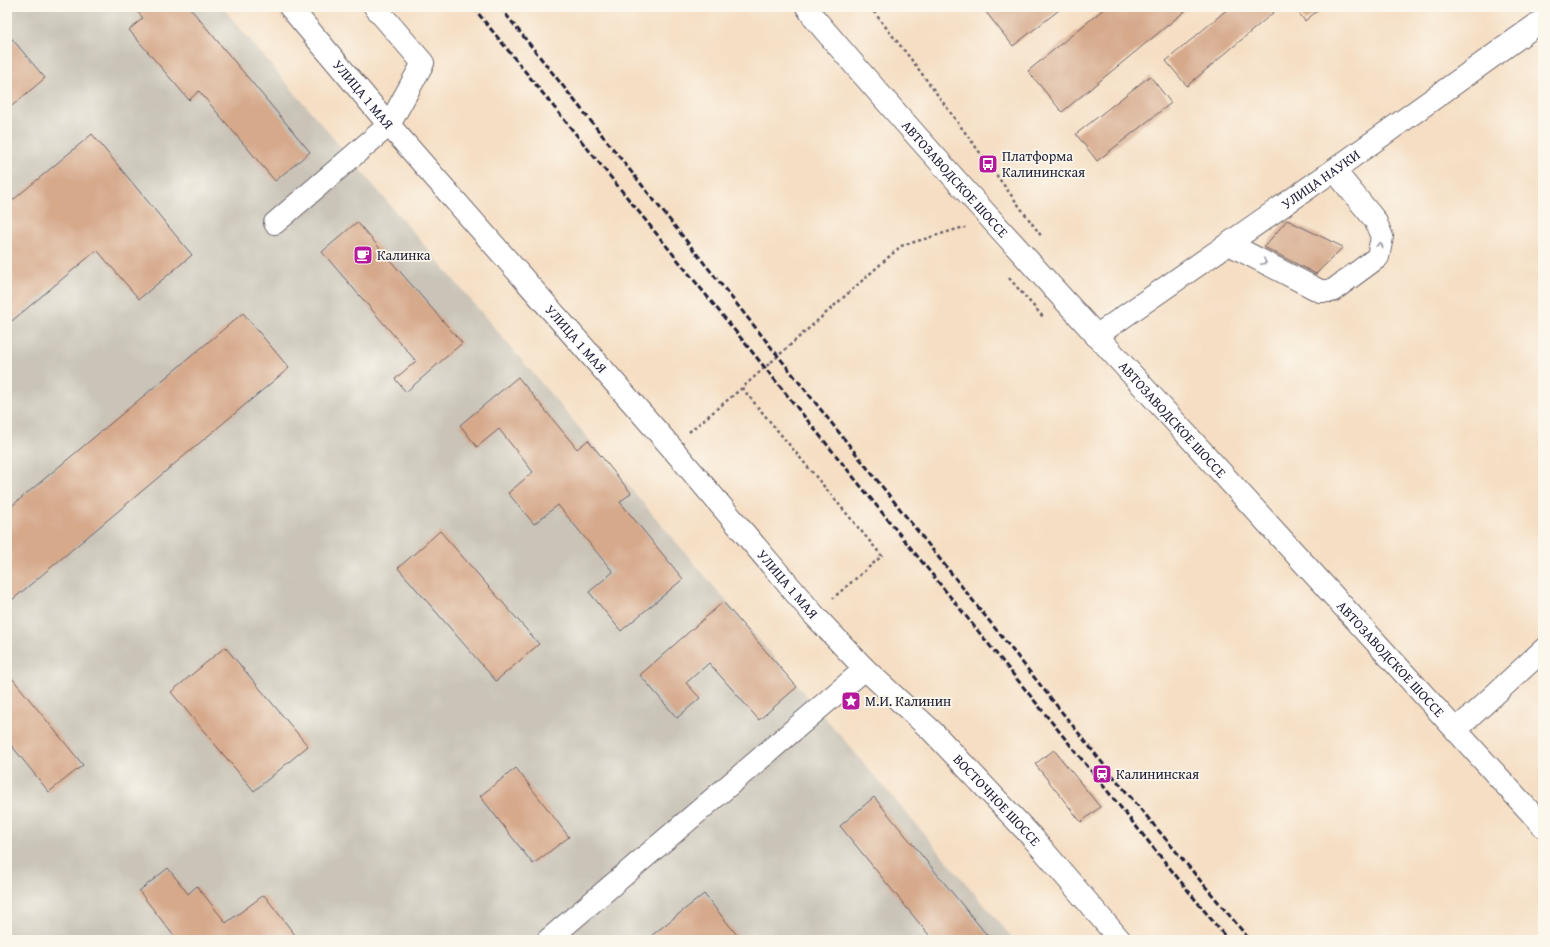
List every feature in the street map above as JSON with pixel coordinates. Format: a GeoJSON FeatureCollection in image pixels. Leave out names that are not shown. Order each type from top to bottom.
{"type":"FeatureCollection","features":[{"type":"Feature","properties":{"kind":"street","name":"УЛИЦА 1 МАЯ"},"geometry":{"type":"LineString","coordinates":[[290,7],[389,125],[676,453],[814,615],[865,669]]}},
{"type":"Feature","properties":{"kind":"street"},"geometry":{"type":"LineString","coordinates":[[275,223],[389,125],[423,63],[375,7]]}},
{"type":"Feature","properties":{"kind":"street","name":"АВТОЗАВОДСКОЕ ШОССЕ"},"geometry":{"type":"LineString","coordinates":[[807,7],[815,19],[878,93],[1096,336],[1543,826]]}},
{"type":"Feature","properties":{"kind":"street","name":"УЛИЦА НАУКИ"},"geometry":{"type":"LineString","coordinates":[[1096,336],[1334,170],[1543,20]]}},
{"type":"Feature","properties":{"kind":"street"},"geometry":{"type":"LineString","coordinates":[[1229,244],[1320,291],[1332,291],[1378,257],[1382,237],[1375,220],[1334,170]]}},
{"type":"Feature","properties":{"kind":"street"},"geometry":{"type":"LineString","coordinates":[[1456,730],[1543,650]]}},
{"type":"Feature","properties":{"kind":"street"},"geometry":{"type":"LineString","coordinates":[[548,940],[865,669]]}},
{"type":"Feature","properties":{"kind":"street","name":"ВОСТОЧНОЕ ШОССЕ"},"geometry":{"type":"LineString","coordinates":[[865,669],[943,743],[1032,837],[1120,940]]}},
{"type":"Feature","properties":{"kind":"path"},"geometry":{"type":"LineString","coordinates":[[870,7],[914,63],[1044,240]]}},
{"type":"Feature","properties":{"kind":"path"},"geometry":{"type":"LineString","coordinates":[[688,433],[742,388],[901,246],[964,227],[969,233]]}},
{"type":"Feature","properties":{"kind":"path"},"geometry":{"type":"LineString","coordinates":[[1006,275],[1044,317]]}},
{"type":"Feature","properties":{"kind":"path"},"geometry":{"type":"LineString","coordinates":[[742,388],[882,556],[833,598]]}},
{"type":"Feature","properties":{"kind":"shaded area"},"geometry":{"type":"Polygon","coordinates":[[[7,7],[222,7],[1014,940],[7,940],[7,7]]]}},
{"type":"Feature","properties":{"kind":"building"},"geometry":{"type":"Polygon","coordinates":[[[133,7],[189,7],[310,152],[275,181],[199,91],[189,100],[129,30],[143,18],[133,7]]]}},
{"type":"Feature","properties":{"kind":"building"},"geometry":{"type":"Polygon","coordinates":[[[982,7],[1063,7],[1013,46],[982,7]]]}},
{"type":"Feature","properties":{"kind":"building"},"geometry":{"type":"Polygon","coordinates":[[[1106,7],[1190,7],[1062,112],[1028,71],[1106,7]]]}},
{"type":"Feature","properties":{"kind":"building"},"geometry":{"type":"Polygon","coordinates":[[[1230,7],[1269,7],[1274,12],[1187,86],[1166,61],[1230,7]]]}},
{"type":"Feature","properties":{"kind":"building"},"geometry":{"type":"Polygon","coordinates":[[[1294,7],[1322,7],[1305,21],[1294,7]]]}},
{"type":"Feature","properties":{"kind":"building"},"geometry":{"type":"Polygon","coordinates":[[[7,33],[45,78],[7,110],[7,33]]]}},
{"type":"Feature","properties":{"kind":"building"},"geometry":{"type":"Polygon","coordinates":[[[1150,76],[1171,103],[1097,161],[1076,134],[1150,76]]]}},
{"type":"Feature","properties":{"kind":"building"},"geometry":{"type":"Polygon","coordinates":[[[92,134],[192,255],[139,299],[97,250],[7,325],[7,205],[92,134]]]}},
{"type":"Feature","properties":{"kind":"building"},"geometry":{"type":"Polygon","coordinates":[[[1287,220],[1343,247],[1316,274],[1264,247],[1287,220]]]}},
{"type":"Feature","properties":{"kind":"building"},"geometry":{"type":"Polygon","coordinates":[[[357,222],[462,343],[406,392],[395,379],[416,361],[322,252],[357,222]]]}},
{"type":"Feature","properties":{"kind":"building"},"geometry":{"type":"Polygon","coordinates":[[[243,313],[289,368],[12,600],[7,594],[7,510],[243,313]]]}},
{"type":"Feature","properties":{"kind":"building"},"geometry":{"type":"Polygon","coordinates":[[[518,377],[577,449],[588,440],[631,493],[620,502],[683,579],[621,631],[589,592],[613,572],[558,505],[534,524],[508,493],[533,472],[499,429],[477,447],[460,425],[518,377]]]}},
{"type":"Feature","properties":{"kind":"building"},"geometry":{"type":"Polygon","coordinates":[[[440,531],[539,644],[496,681],[398,568],[440,531]]]}},
{"type":"Feature","properties":{"kind":"building"},"geometry":{"type":"Polygon","coordinates":[[[723,602],[797,687],[759,720],[709,663],[686,683],[700,698],[677,718],[640,675],[723,602]]]}},
{"type":"Feature","properties":{"kind":"building"},"geometry":{"type":"Polygon","coordinates":[[[225,647],[308,746],[254,791],[171,692],[225,647]]]}},
{"type":"Feature","properties":{"kind":"building"},"geometry":{"type":"Polygon","coordinates":[[[7,672],[83,765],[49,792],[7,740],[7,672]]]}},
{"type":"Feature","properties":{"kind":"building"},"geometry":{"type":"Polygon","coordinates":[[[1054,750],[1100,807],[1081,822],[1035,764],[1054,750]]]}},
{"type":"Feature","properties":{"kind":"building"},"geometry":{"type":"Polygon","coordinates":[[[516,768],[569,837],[533,864],[480,796],[516,768]]]}},
{"type":"Feature","properties":{"kind":"building"},"geometry":{"type":"Polygon","coordinates":[[[874,797],[991,940],[933,940],[840,826],[874,797]]]}},
{"type":"Feature","properties":{"kind":"building"},"geometry":{"type":"Polygon","coordinates":[[[168,868],[188,894],[197,886],[226,923],[264,895],[299,940],[177,940],[139,891],[168,868]]]}},
{"type":"Feature","properties":{"kind":"building"},"geometry":{"type":"Polygon","coordinates":[[[704,894],[741,940],[646,940],[704,894]]]}},
{"type":"Feature","properties":{"kind":"railway"},"geometry":{"type":"LineString","coordinates":[[473,7],[1228,940]]}},
{"type":"Feature","properties":{"kind":"railway"},"geometry":{"type":"LineString","coordinates":[[500,7],[1108,770],[1250,940]]}},
{"type":"Feature","properties":{"kind":"railway"},"geometry":{"type":"LineString","coordinates":[[7,932],[14,940]]}},
{"type":"Feature","properties":{"kind":"place","name":"Платформа Калининская"},"geometry":{"type":"Point","coordinates":[988,164]}},
{"type":"Feature","properties":{"kind":"place","name":"Калинка"},"geometry":{"type":"Point","coordinates":[363,255]}},
{"type":"Feature","properties":{"kind":"place","name":"М.И. Калинин"},"geometry":{"type":"Point","coordinates":[851,701]}},
{"type":"Feature","properties":{"kind":"place","name":"Калининская"},"geometry":{"type":"Point","coordinates":[1102,774]}}]}
